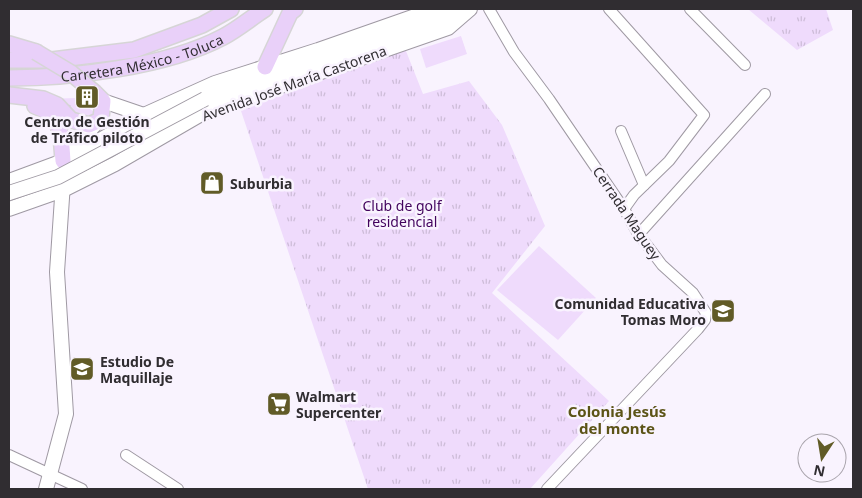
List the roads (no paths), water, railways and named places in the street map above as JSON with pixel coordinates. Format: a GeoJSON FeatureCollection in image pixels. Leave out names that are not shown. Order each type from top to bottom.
{"type":"FeatureCollection","features":[{"type":"Feature","properties":{"kind":"main road","name":"Carretera México - Toluca"},"geometry":{"type":"LineString","coordinates":[[9,60],[52,60],[134,50],[202,25],[231,9]]}},
{"type":"Feature","properties":{"kind":"main road","name":"Carretera México - Toluca"},"geometry":{"type":"LineString","coordinates":[[9,78],[57,76],[130,66],[176,55],[223,37],[265,9]]}},
{"type":"Feature","properties":{"kind":"main road"},"geometry":{"type":"LineString","coordinates":[[265,67],[290,13],[295,9]]}},
{"type":"Feature","properties":{"kind":"main road"},"geometry":{"type":"LineString","coordinates":[[9,44],[36,52],[56,62],[99,97],[98,121],[89,125],[77,122],[48,101],[9,95]]}},
{"type":"Feature","properties":{"kind":"main road"},"geometry":{"type":"LineString","coordinates":[[9,101],[26,103],[50,112],[60,130],[64,161]]}},
{"type":"Feature","properties":{"kind":"street","name":"Avenida José María Castorena"},"geometry":{"type":"LineString","coordinates":[[9,180],[64,161],[144,115],[215,83],[437,13],[464,9]]}},
{"type":"Feature","properties":{"kind":"street","name":"Avenida José María Castorena"},"geometry":{"type":"LineString","coordinates":[[9,209],[63,190],[154,142],[203,113],[448,28],[470,9]]}},
{"type":"Feature","properties":{"kind":"street","name":"Cerrada Maguey"},"geometry":{"type":"LineString","coordinates":[[489,9],[514,52],[549,99],[639,234],[662,265],[693,293],[706,313],[705,320],[547,489]]}},
{"type":"Feature","properties":{"kind":"street"},"geometry":{"type":"LineString","coordinates":[[609,9],[704,115],[669,161],[644,185],[624,209]]}},
{"type":"Feature","properties":{"kind":"street"},"geometry":{"type":"LineString","coordinates":[[690,9],[744,65]]}},
{"type":"Feature","properties":{"kind":"street","name":"Avenida José María Castorena"},"geometry":{"type":"LineString","coordinates":[[9,193],[58,177],[205,99],[437,13]]}},
{"type":"Feature","properties":{"kind":"street"},"geometry":{"type":"LineString","coordinates":[[639,234],[766,94]]}},
{"type":"Feature","properties":{"kind":"street"},"geometry":{"type":"LineString","coordinates":[[99,97],[144,115]]}},
{"type":"Feature","properties":{"kind":"street"},"geometry":{"type":"LineString","coordinates":[[46,489],[66,414],[57,272],[64,161],[98,121]]}},
{"type":"Feature","properties":{"kind":"street"},"geometry":{"type":"LineString","coordinates":[[620,131],[644,185]]}},
{"type":"Feature","properties":{"kind":"street"},"geometry":{"type":"LineString","coordinates":[[9,454],[82,489]]}},
{"type":"Feature","properties":{"kind":"street"},"geometry":{"type":"LineString","coordinates":[[126,455],[178,489]]}},
{"type":"Feature","properties":{"kind":"place","name":"Centro de Gestión de Tráfico piloto"},"geometry":{"type":"Point","coordinates":[87,97]}},
{"type":"Feature","properties":{"kind":"place","name":"Suburbia"},"geometry":{"type":"Point","coordinates":[212,183]}},
{"type":"Feature","properties":{"kind":"place","name":"Comunidad Educativa Tomas Moro"},"geometry":{"type":"Point","coordinates":[723,311]}},
{"type":"Feature","properties":{"kind":"place","name":"Estudio De Maquillaje"},"geometry":{"type":"Point","coordinates":[82,369]}},
{"type":"Feature","properties":{"kind":"place","name":"Walmart Supercenter"},"geometry":{"type":"Point","coordinates":[279,404]}},
{"type":"Feature","properties":{"kind":"district","name":"Colonia Jesús del monte"},"geometry":{"type":"Point","coordinates":[617,420]}},
{"type":"Feature","properties":{"kind":"park label","name":"Club de golf residencial"},"geometry":{"type":"Point","coordinates":[402,214]}}]}
